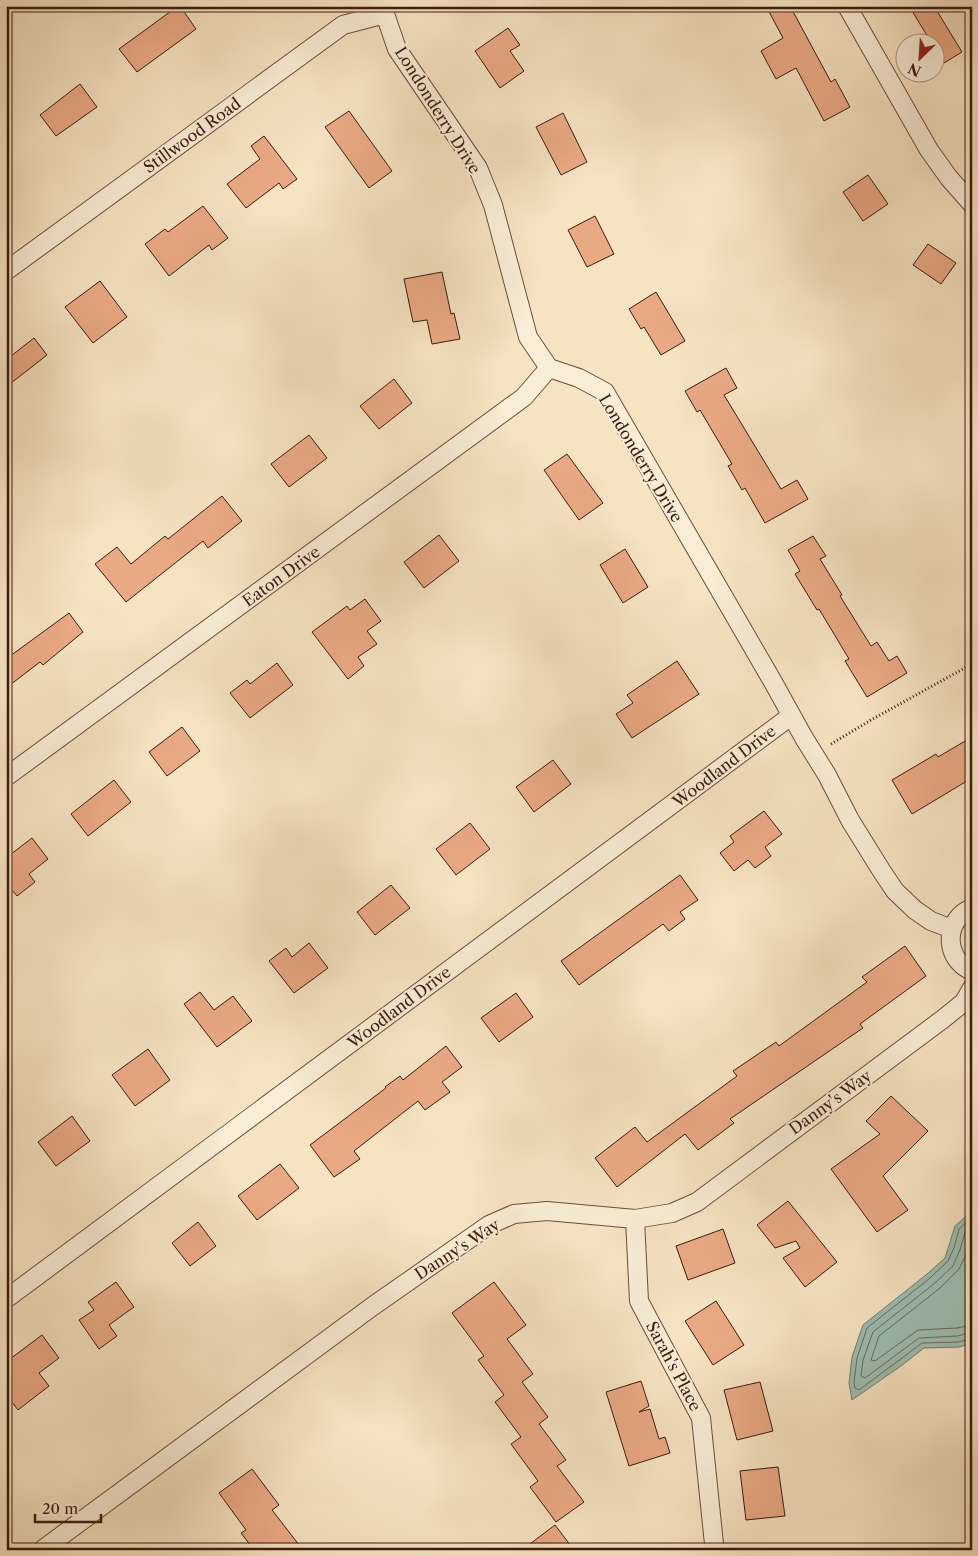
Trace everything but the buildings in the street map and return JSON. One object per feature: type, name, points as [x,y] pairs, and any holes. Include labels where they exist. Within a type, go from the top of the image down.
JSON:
[{"type":"street","points":[[847,6],[929,150],[949,178],[972,204]]},
{"type":"street","name":"Stillwood Road","points":[[6,270],[343,25],[385,10]]},
{"type":"street","name":"Londonderry Drive","points":[[385,10],[398,49],[478,168],[493,205],[528,337],[549,368],[578,378],[605,392],[791,716]]},
{"type":"street","name":"Eaton Drive","points":[[6,777],[524,397],[549,368]]},
{"type":"street","points":[[791,716],[827,775],[850,820],[895,891],[915,910],[931,921],[952,929]]},
{"type":"street","name":"Woodland Drive","points":[[6,1299],[791,716]]},
{"type":"street","points":[[972,908],[959,916],[952,929],[950,940],[952,951],[958,962],[972,971]]},
{"type":"street","name":"Danny's Way","points":[[42,1550],[364,1312],[489,1225],[514,1214],[547,1211],[635,1219],[672,1213],[697,1202],[943,1019],[964,1002],[972,988]]},
{"type":"street","name":"Sarah's Place","points":[[635,1219],[639,1300],[701,1418],[714,1544]]},
{"type":"path","points":[[814,755],[871,720],[972,664]]},
{"type":"water","points":[[972,1211],[972,1343],[960,1347],[924,1348],[852,1400],[849,1383],[852,1357],[863,1325],[945,1258],[955,1226]]}]
